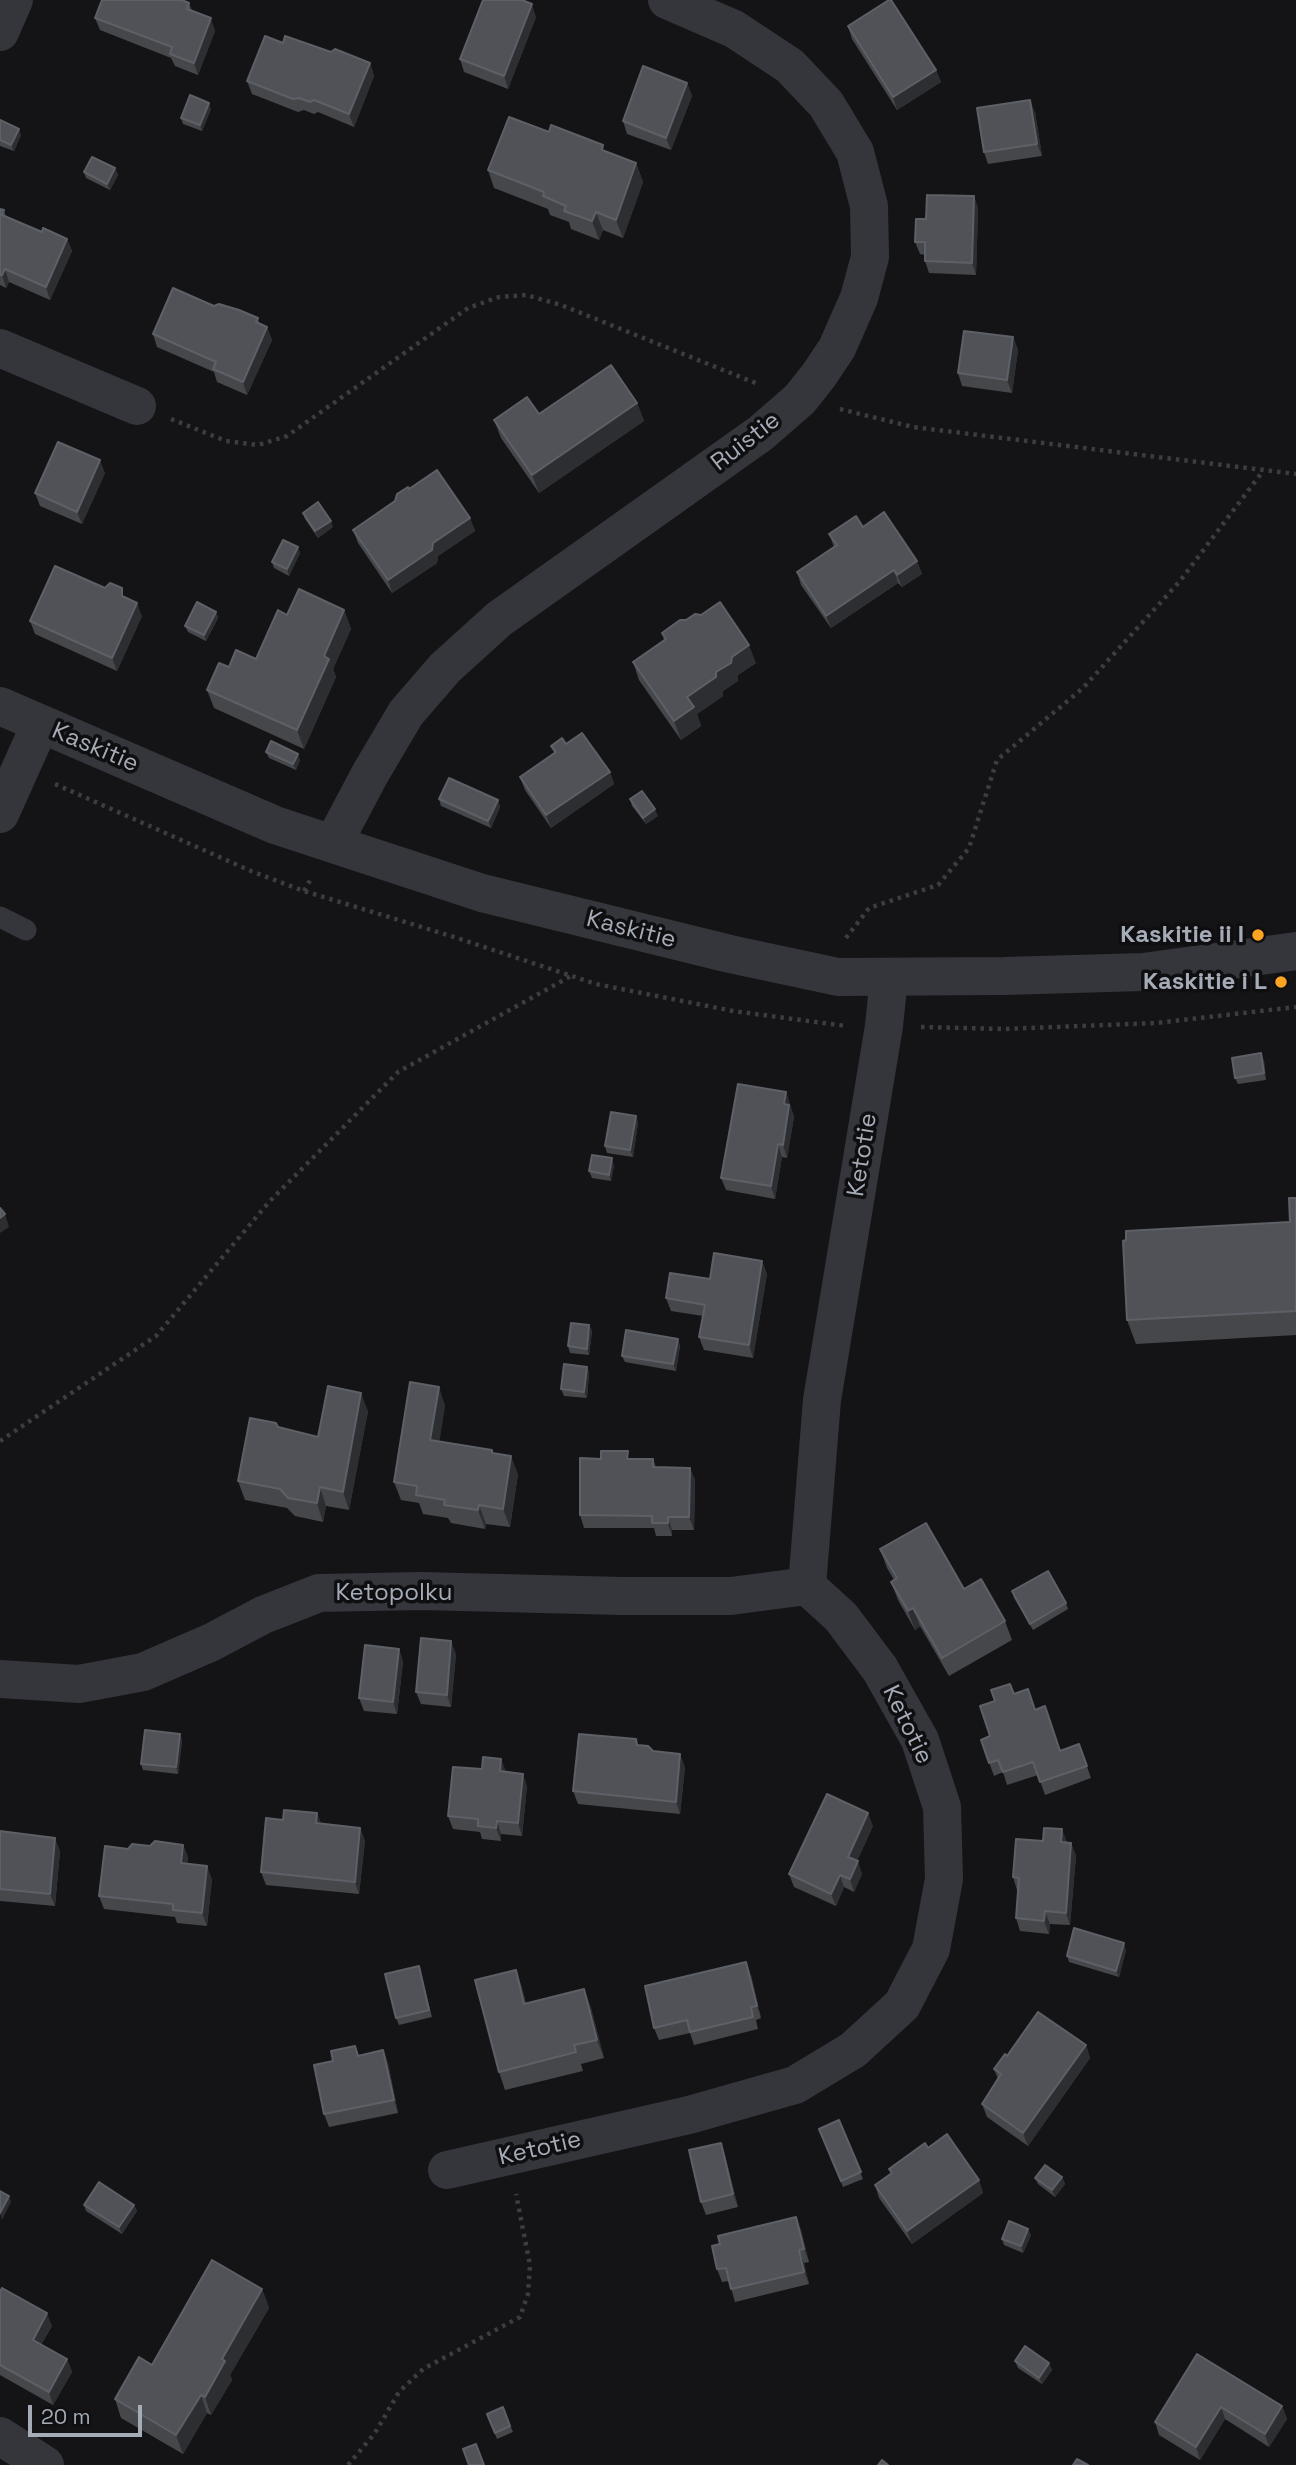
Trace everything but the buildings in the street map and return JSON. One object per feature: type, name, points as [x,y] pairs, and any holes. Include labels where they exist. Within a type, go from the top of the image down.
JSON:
[{"type":"street","points":[[0,32],[14,0]]},
{"type":"street","name":"Ruistie","points":[[334,842],[406,713],[445,668],[499,619],[761,433],[800,399],[837,348],[859,298],[870,257],[869,206],[855,152],[826,104],[790,66],[734,29],[667,0]]},
{"type":"street","points":[[0,348],[137,406]]},
{"type":"street","name":"Kaskitie","points":[[0,706],[275,825],[334,842],[482,893],[730,954],[838,977],[1143,972],[1296,951]]},
{"type":"street","points":[[0,814],[40,725]]},
{"type":"street","name":"Ketotie","points":[[447,2170],[689,2115],[795,2085],[853,2050],[902,2006],[931,1949],[944,1879],[942,1807],[920,1740],[880,1669],[841,1616],[807,1586],[822,1400],[884,1026],[889,977]]},
{"type":"street","name":"Ketopolku","points":[[0,1678],[79,1684],[143,1672],[212,1642],[263,1615],[318,1593],[421,1591],[731,1596],[807,1586]]},
{"type":"street","points":[[0,2436],[45,2465]]},
{"type":"lane","points":[[0,917],[26,930]]},
{"type":"path","points":[[137,406],[226,441],[258,445],[287,436],[468,308],[499,297],[526,295],[561,305],[800,399],[912,427],[1296,474]]},
{"type":"path","points":[[814,971],[849,935],[869,908],[938,885],[969,848],[998,760],[1083,688],[1180,581],[1263,470]]},
{"type":"path","points":[[0,1441],[156,1336],[269,1202],[398,1072],[571,976]]},
{"type":"path","points":[[348,2465],[375,2434],[399,2392],[423,2369],[520,2317],[528,2294],[530,2265],[508,2156]]},
{"type":"place","name":"Kaskitie ii I","points":[[1258,935]]},
{"type":"place","name":"Kaskitie i L","points":[[1281,982]]}]
